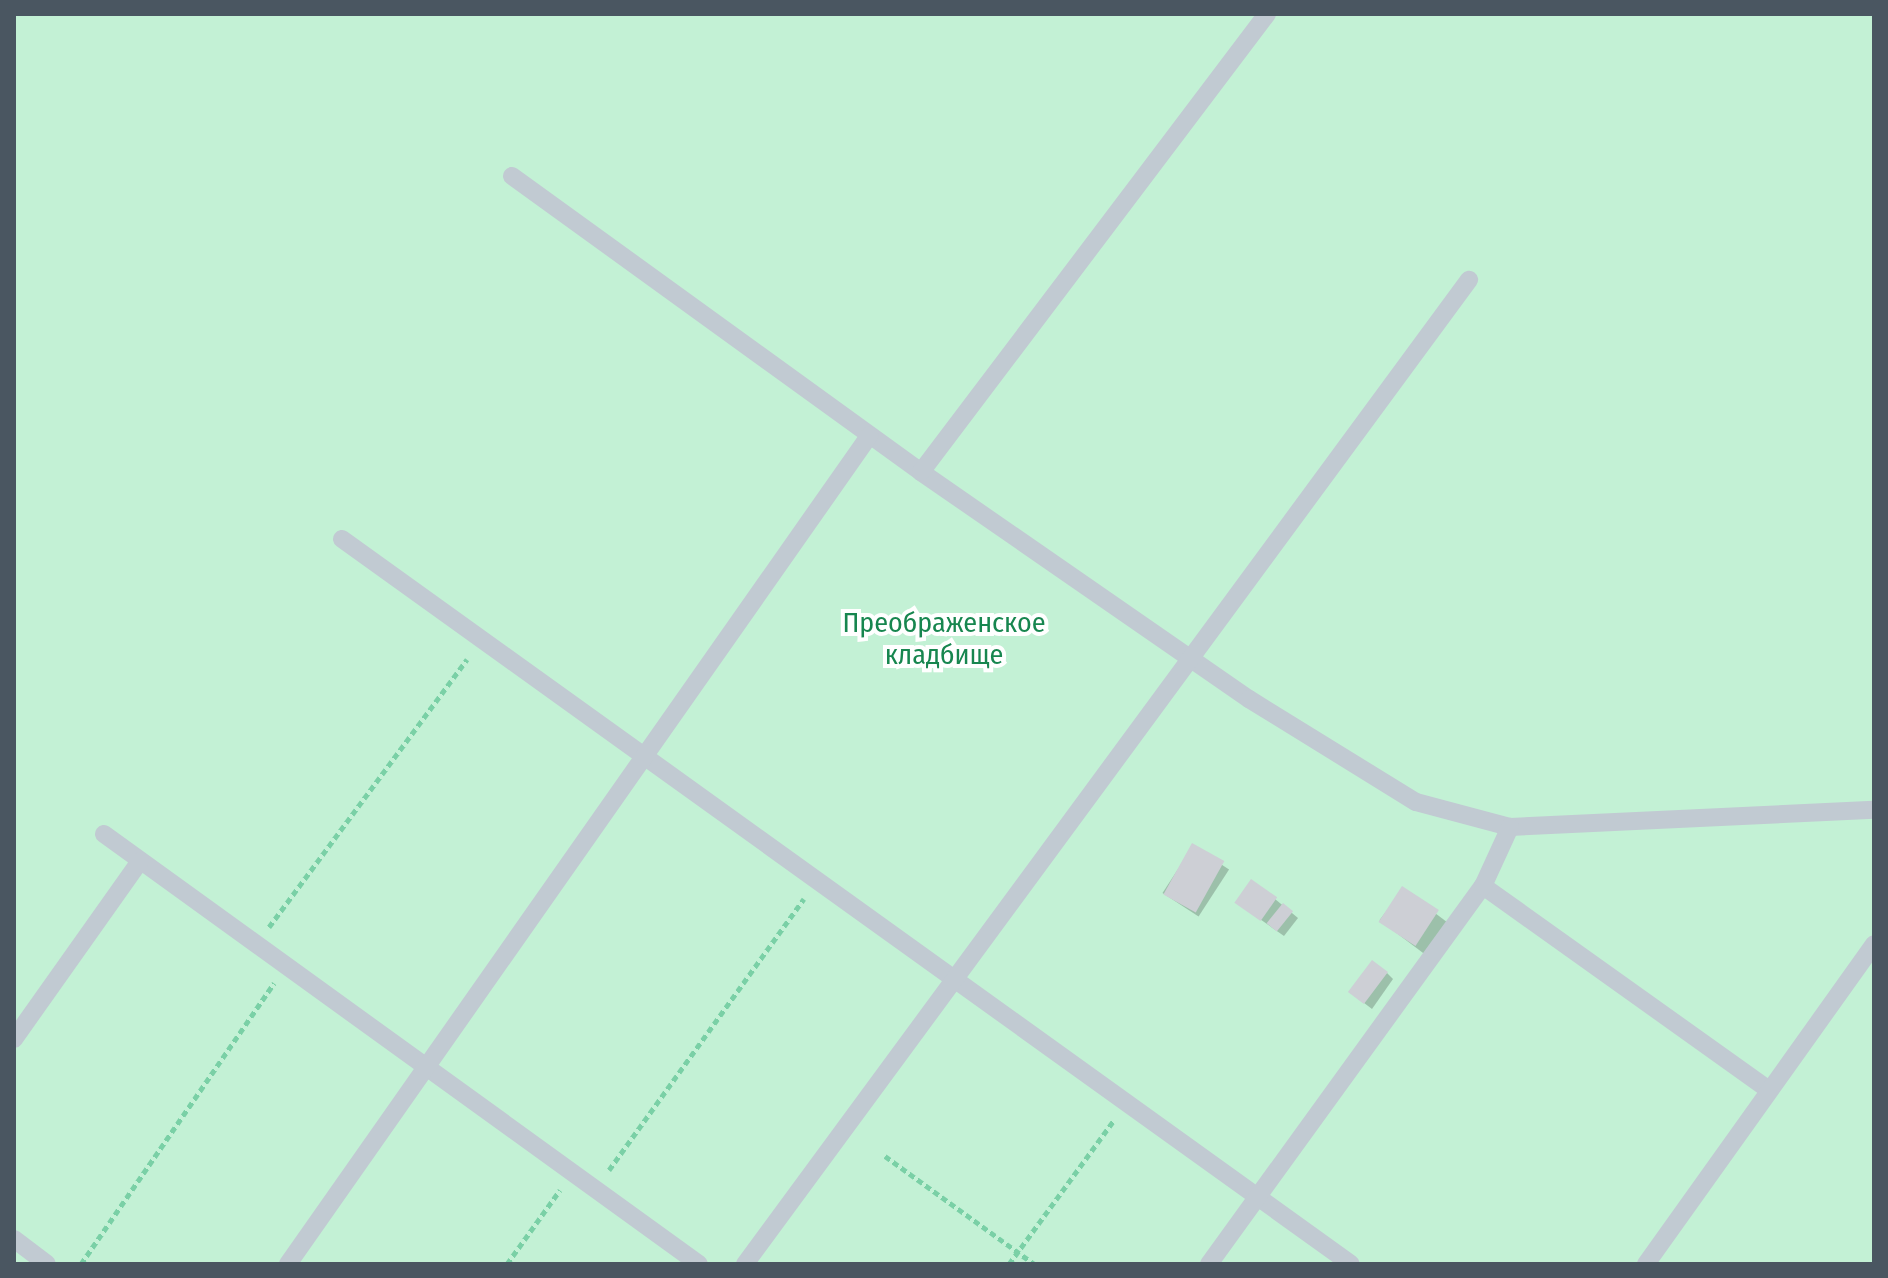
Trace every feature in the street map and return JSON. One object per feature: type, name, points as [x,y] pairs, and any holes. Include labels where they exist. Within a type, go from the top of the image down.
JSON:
[{"type":"lane","points":[[921,472],[1267,14]]},
{"type":"lane","points":[[512,176],[869,436],[1191,657],[1416,802],[1510,827],[1874,810]]},
{"type":"lane","points":[[745,1264],[1469,280]]},
{"type":"lane","points":[[288,1264],[429,1069],[869,436]]},
{"type":"lane","points":[[342,539],[952,981],[1351,1264]]},
{"type":"lane","points":[[1209,1264],[1483,886],[1510,827]]},
{"type":"lane","points":[[104,834],[699,1264]]},
{"type":"lane","points":[[14,1039],[140,861]]},
{"type":"lane","points":[[1483,886],[1769,1090]]},
{"type":"lane","points":[[1646,1264],[1874,944]]},
{"type":"lane","points":[[14,1239],[47,1264]]},
{"type":"path","points":[[256,944],[481,640]]},
{"type":"path","points":[[595,1189],[816,882]]},
{"type":"path","points":[[81,1264],[286,966]]},
{"type":"path","points":[[1009,1264],[1127,1104]]},
{"type":"path","points":[[885,1156],[1034,1264]]},
{"type":"path","points":[[507,1264],[573,1173]]},
{"type":"green space","name":"Преображенское кладбище","points":[[14,14],[1874,14],[1874,1264],[14,1264]]},
{"type":"building","points":[[1192,843],[1224,861],[1196,913],[1163,895]]},
{"type":"building","points":[[1251,879],[1277,897],[1261,921],[1234,903]]},
{"type":"building","points":[[1402,886],[1439,910],[1415,946],[1379,922]]},
{"type":"building","points":[[1283,903],[1293,911],[1277,931],[1267,923]]},
{"type":"building","points":[[1372,960],[1388,972],[1364,1004],[1348,992]]}]
